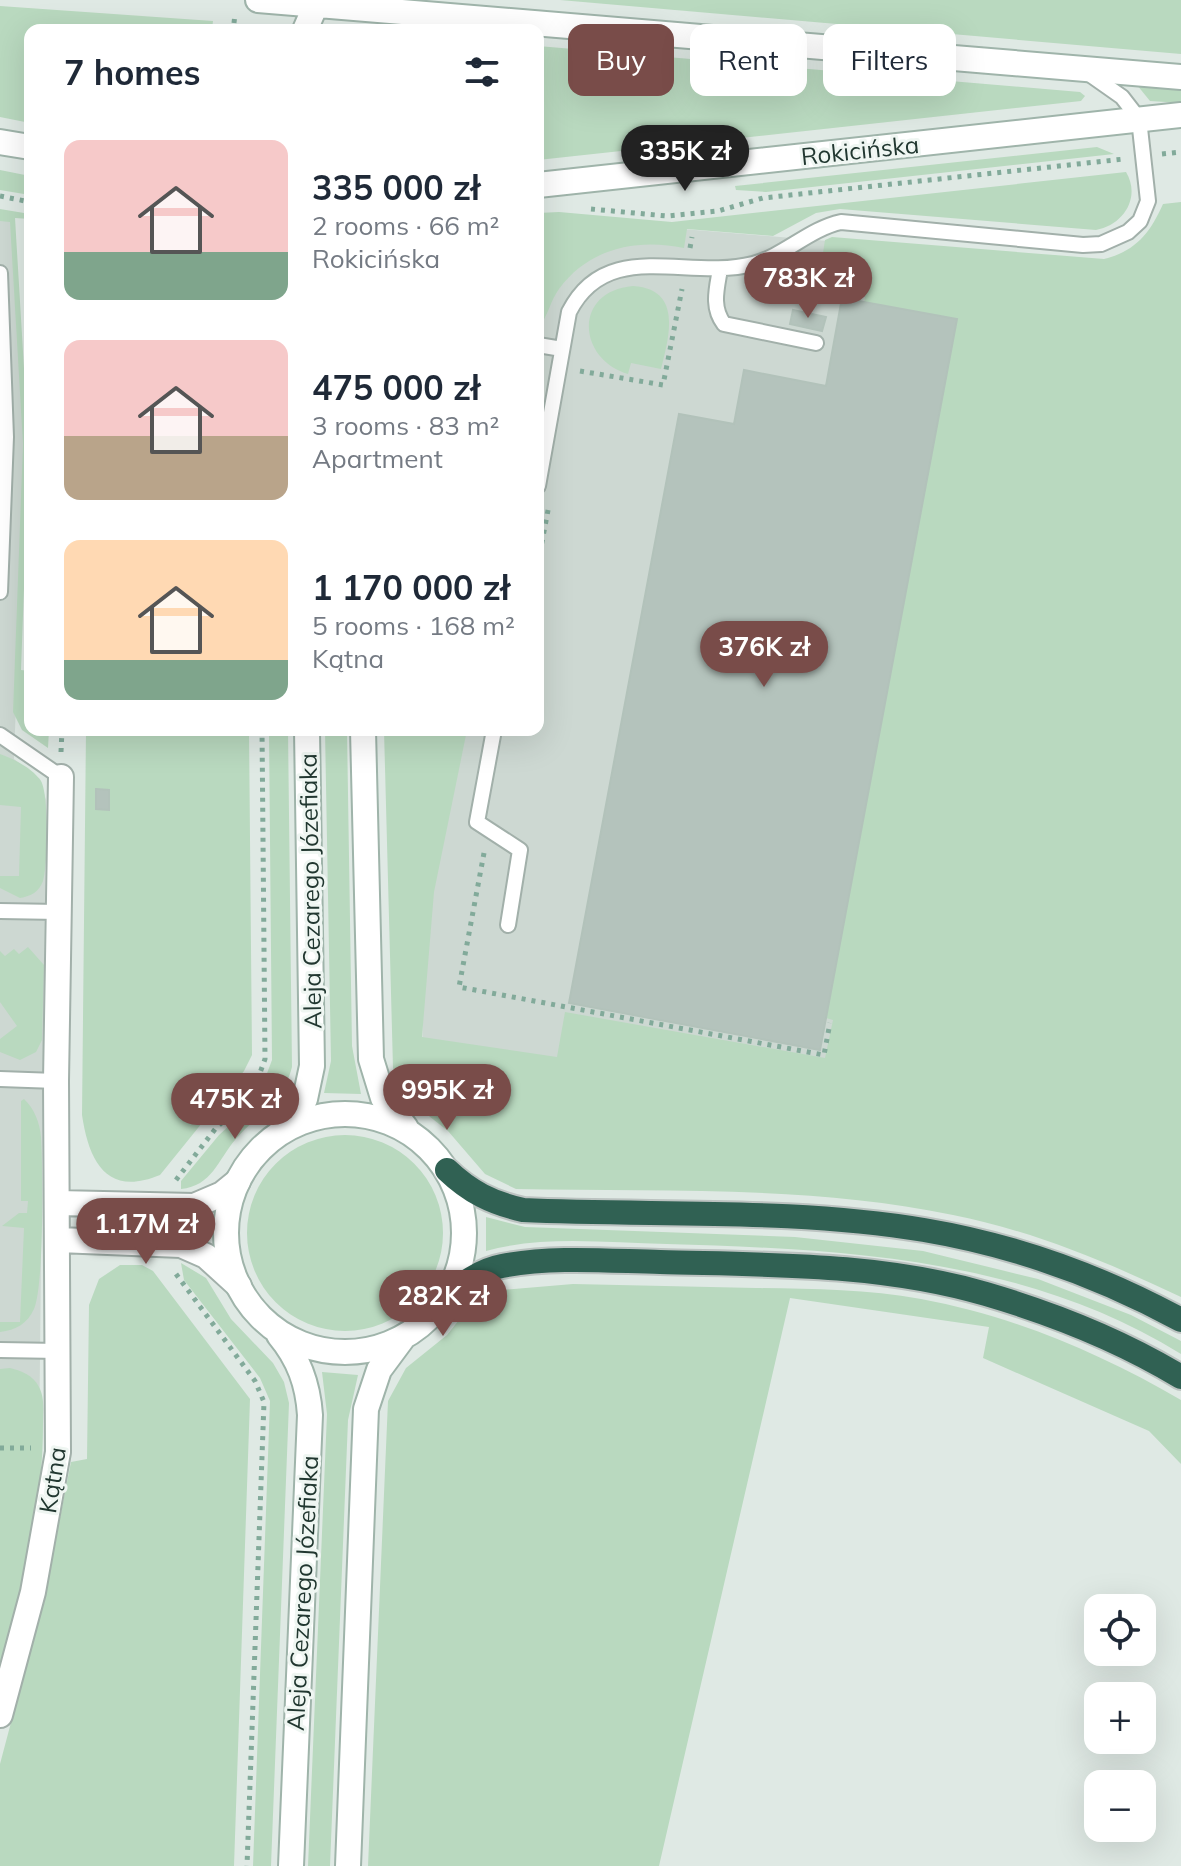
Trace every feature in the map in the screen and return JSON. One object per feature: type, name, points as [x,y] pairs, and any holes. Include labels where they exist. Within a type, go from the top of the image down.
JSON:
[{"type":"highway","points":[[447,1170],[480,1196],[496,1204],[523,1210],[804,1218],[923,1230],[1056,1265],[1126,1293],[1181,1320]]},
{"type":"highway","points":[[445,1299],[479,1274],[519,1264],[583,1261],[783,1265],[859,1271],[984,1293],[1086,1328],[1141,1353],[1181,1377]]},
{"type":"main road","points":[[258,0],[317,2],[1181,77]]},
{"type":"main road","points":[[308,24],[317,2]]},
{"type":"main road","name":"Rokicińska","points":[[544,184],[1181,115]]},
{"type":"main road","points":[[0,142],[24,146]]},
{"type":"main road","name":"Aleja Cezarego Józefiaka","points":[[274,1137],[290,1123],[305,1099],[312,1066],[307,736]]},
{"type":"main road","points":[[59,1240],[181,1245],[206,1256],[239,1286],[261,1318],[275,1330],[305,1347],[340,1353],[378,1348],[404,1337],[431,1317],[445,1299],[462,1259],[464,1218],[447,1170],[410,1132],[383,1098],[371,1059],[363,736]]},
{"type":"main road","name":"Kątna","points":[[0,1715],[33,1592],[58,1452],[56,1081],[61,777]]},
{"type":"main road","points":[[239,1286],[226,1244],[228,1212],[238,1181],[256,1153],[274,1137],[316,1117],[333,1114],[377,1118],[410,1132]]},
{"type":"main road","points":[[58,1203],[194,1206],[222,1194],[238,1181]]},
{"type":"main road","name":"Aleja Cezarego Józefiaka","points":[[275,1330],[300,1367],[307,1388],[310,1415],[291,1866]]},
{"type":"main road","points":[[348,1866],[366,1409],[379,1370],[404,1337]]},
{"type":"lane","points":[[544,452],[569,312],[588,283],[599,276],[630,267],[720,269],[756,263],[814,232],[841,222],[1101,244],[1128,232],[1147,208],[1139,119],[1122,97],[1082,68]]},
{"type":"lane","points":[[720,269],[715,303],[724,324],[816,343]]},
{"type":"lane","points":[[0,273],[6,437],[0,592]]},
{"type":"lane","points":[[544,346],[562,349]]},
{"type":"lane","points":[[0,735],[61,777]]},
{"type":"lane","points":[[493,736],[477,822],[520,850],[508,925]]},
{"type":"lane","points":[[0,911],[59,912]]},
{"type":"lane","points":[[0,1079],[56,1081]]},
{"type":"lane","points":[[0,1350],[59,1351]]},
{"type":"path","points":[[576,208],[667,216],[705,213],[763,198],[1181,152]]},
{"type":"path","points":[[0,196],[24,201]]},
{"type":"path","points":[[578,383],[581,369],[663,385],[692,237]]},
{"type":"path","points":[[544,530],[549,503]]},
{"type":"path","points":[[175,1193],[178,1176],[216,1128],[252,1095],[265,1059],[262,736]]},
{"type":"path","points":[[488,829],[459,987],[824,1055],[830,1023]]},
{"type":"path","points":[[176,1274],[255,1381],[264,1402],[247,1866]]},
{"type":"shaded area","points":[[0,215],[12,217],[24,433],[14,759],[40,779],[46,800],[39,1448],[0,1448]]},
{"type":"shaded area","points":[[544,217],[996,255],[830,1150],[422,1073],[426,736],[544,736]]},
{"type":"green space","points":[[560,0],[1181,0],[1181,54],[956,34],[956,24],[836,24]]},
{"type":"green space","points":[[0,6],[213,21],[213,24],[24,24],[24,122],[0,117]]},
{"type":"green space","points":[[544,47],[568,49],[568,96],[674,96],[674,58],[690,59],[690,96],[807,96],[807,69],[823,70],[823,96],[956,96],[956,81],[1080,92],[1085,96],[1081,101],[544,159]]},
{"type":"green space","points":[[1137,85],[1181,89],[1181,103],[1150,101]]},
{"type":"green space","points":[[1097,147],[1114,154],[766,192],[736,190],[735,186]]},
{"type":"green space","points":[[0,170],[24,175],[24,194],[0,190]]},
{"type":"green space","points":[[1126,172],[1132,191],[1122,216],[1096,230],[840,209],[816,213],[773,236],[687,229],[684,248],[649,244],[615,249],[599,255],[571,275],[559,289],[544,319],[544,213],[672,222]]},
{"type":"green space","points":[[1181,202],[1181,1297],[1041,1239],[983,1222],[899,1205],[790,1194],[516,1189],[485,1174],[448,1131],[411,1102],[393,1068],[384,736],[466,736],[434,892],[422,1037],[557,1057],[565,1012],[825,1058],[833,1020],[826,1018],[864,303],[870,268],[830,261],[823,253],[825,240],[832,237],[1104,259],[1125,251],[1141,239],[1163,204]]},
{"type":"green space","points":[[0,209],[24,213],[24,219],[15,218],[24,368],[21,670],[24,670],[24,731],[13,712],[23,444],[10,222],[0,221]]},
{"type":"green space","points":[[633,286],[649,289],[660,296],[666,305],[669,329],[661,369],[631,363],[628,374],[611,366],[599,355],[591,341],[589,326],[592,312],[600,300],[613,291]]},
{"type":"green space","points":[[31,736],[49,736],[48,748]]},
{"type":"green space","points":[[86,736],[249,736],[252,1055],[244,1071],[160,1175],[126,1182],[104,1171],[90,1147],[82,1115]]},
{"type":"green space","points":[[269,736],[288,736],[292,1067],[276,1099],[235,1140],[213,1171],[200,1183],[181,1189],[181,1181],[219,1135],[257,1100],[272,1060]]},
{"type":"green space","points":[[325,736],[347,736],[352,1046],[361,1094],[324,1093],[331,1061]]},
{"type":"green space","points":[[0,754],[22,764],[37,776],[44,789],[45,873],[34,893],[20,898],[0,888],[0,876],[19,876],[21,807],[0,805]]},
{"type":"green space","points":[[28,947],[44,965],[42,1040],[36,1052],[20,1060],[0,1052],[0,1039],[17,1026],[0,1002],[0,951],[5,956],[14,949],[19,954]]},
{"type":"green space","points":[[24,1099],[36,1116],[41,1137],[40,1277],[34,1309],[28,1319],[11,1330],[0,1332],[0,1322],[20,1322],[24,1228],[2,1226],[19,1213],[27,1213],[28,1201],[21,1201],[21,1101]]},
{"type":"green space","points":[[345,1135],[382,1143],[414,1164],[435,1196],[443,1233],[435,1270],[414,1302],[382,1323],[345,1331],[308,1323],[276,1302],[255,1270],[247,1233],[255,1196],[276,1164],[308,1143]]},
{"type":"green space","points":[[486,1217],[525,1227],[795,1237],[923,1251],[1038,1279],[1131,1315],[1181,1341],[1181,1354],[1122,1322],[1060,1297],[997,1278],[932,1265],[867,1256],[734,1246],[553,1241],[486,1251]]},
{"type":"green space","points":[[181,1263],[206,1278],[231,1319],[273,1363],[284,1382],[289,1403],[271,1866],[253,1866],[270,1401],[260,1378],[184,1280]]},
{"type":"green space","points":[[120,1265],[142,1265],[153,1271],[250,1399],[234,1866],[0,1866],[0,1764],[44,1598],[71,1462],[87,1459],[89,1305],[99,1279]]},
{"type":"green space","points":[[573,1284],[859,1291],[921,1299],[989,1315],[1087,1352],[1181,1400],[1181,1464],[1149,1431],[983,1358],[989,1327],[790,1298],[659,1866],[368,1866],[388,1401],[406,1368],[447,1335],[470,1306],[489,1291]]},
{"type":"green space","points":[[10,1368],[30,1377],[41,1391],[42,1457],[30,1553],[0,1679],[0,1369]]},
{"type":"green space","points":[[322,1372],[358,1375],[348,1420],[330,1866],[308,1866],[327,1414]]},
{"type":"building","points":[[842,298],[957,319],[820,1050],[569,1003],[679,414],[734,424],[744,370],[826,386]]},
{"type":"building","points":[[793,310],[826,317],[822,331],[790,324]]},
{"type":"building","points":[[96,789],[109,790],[109,810],[96,809]]}]
